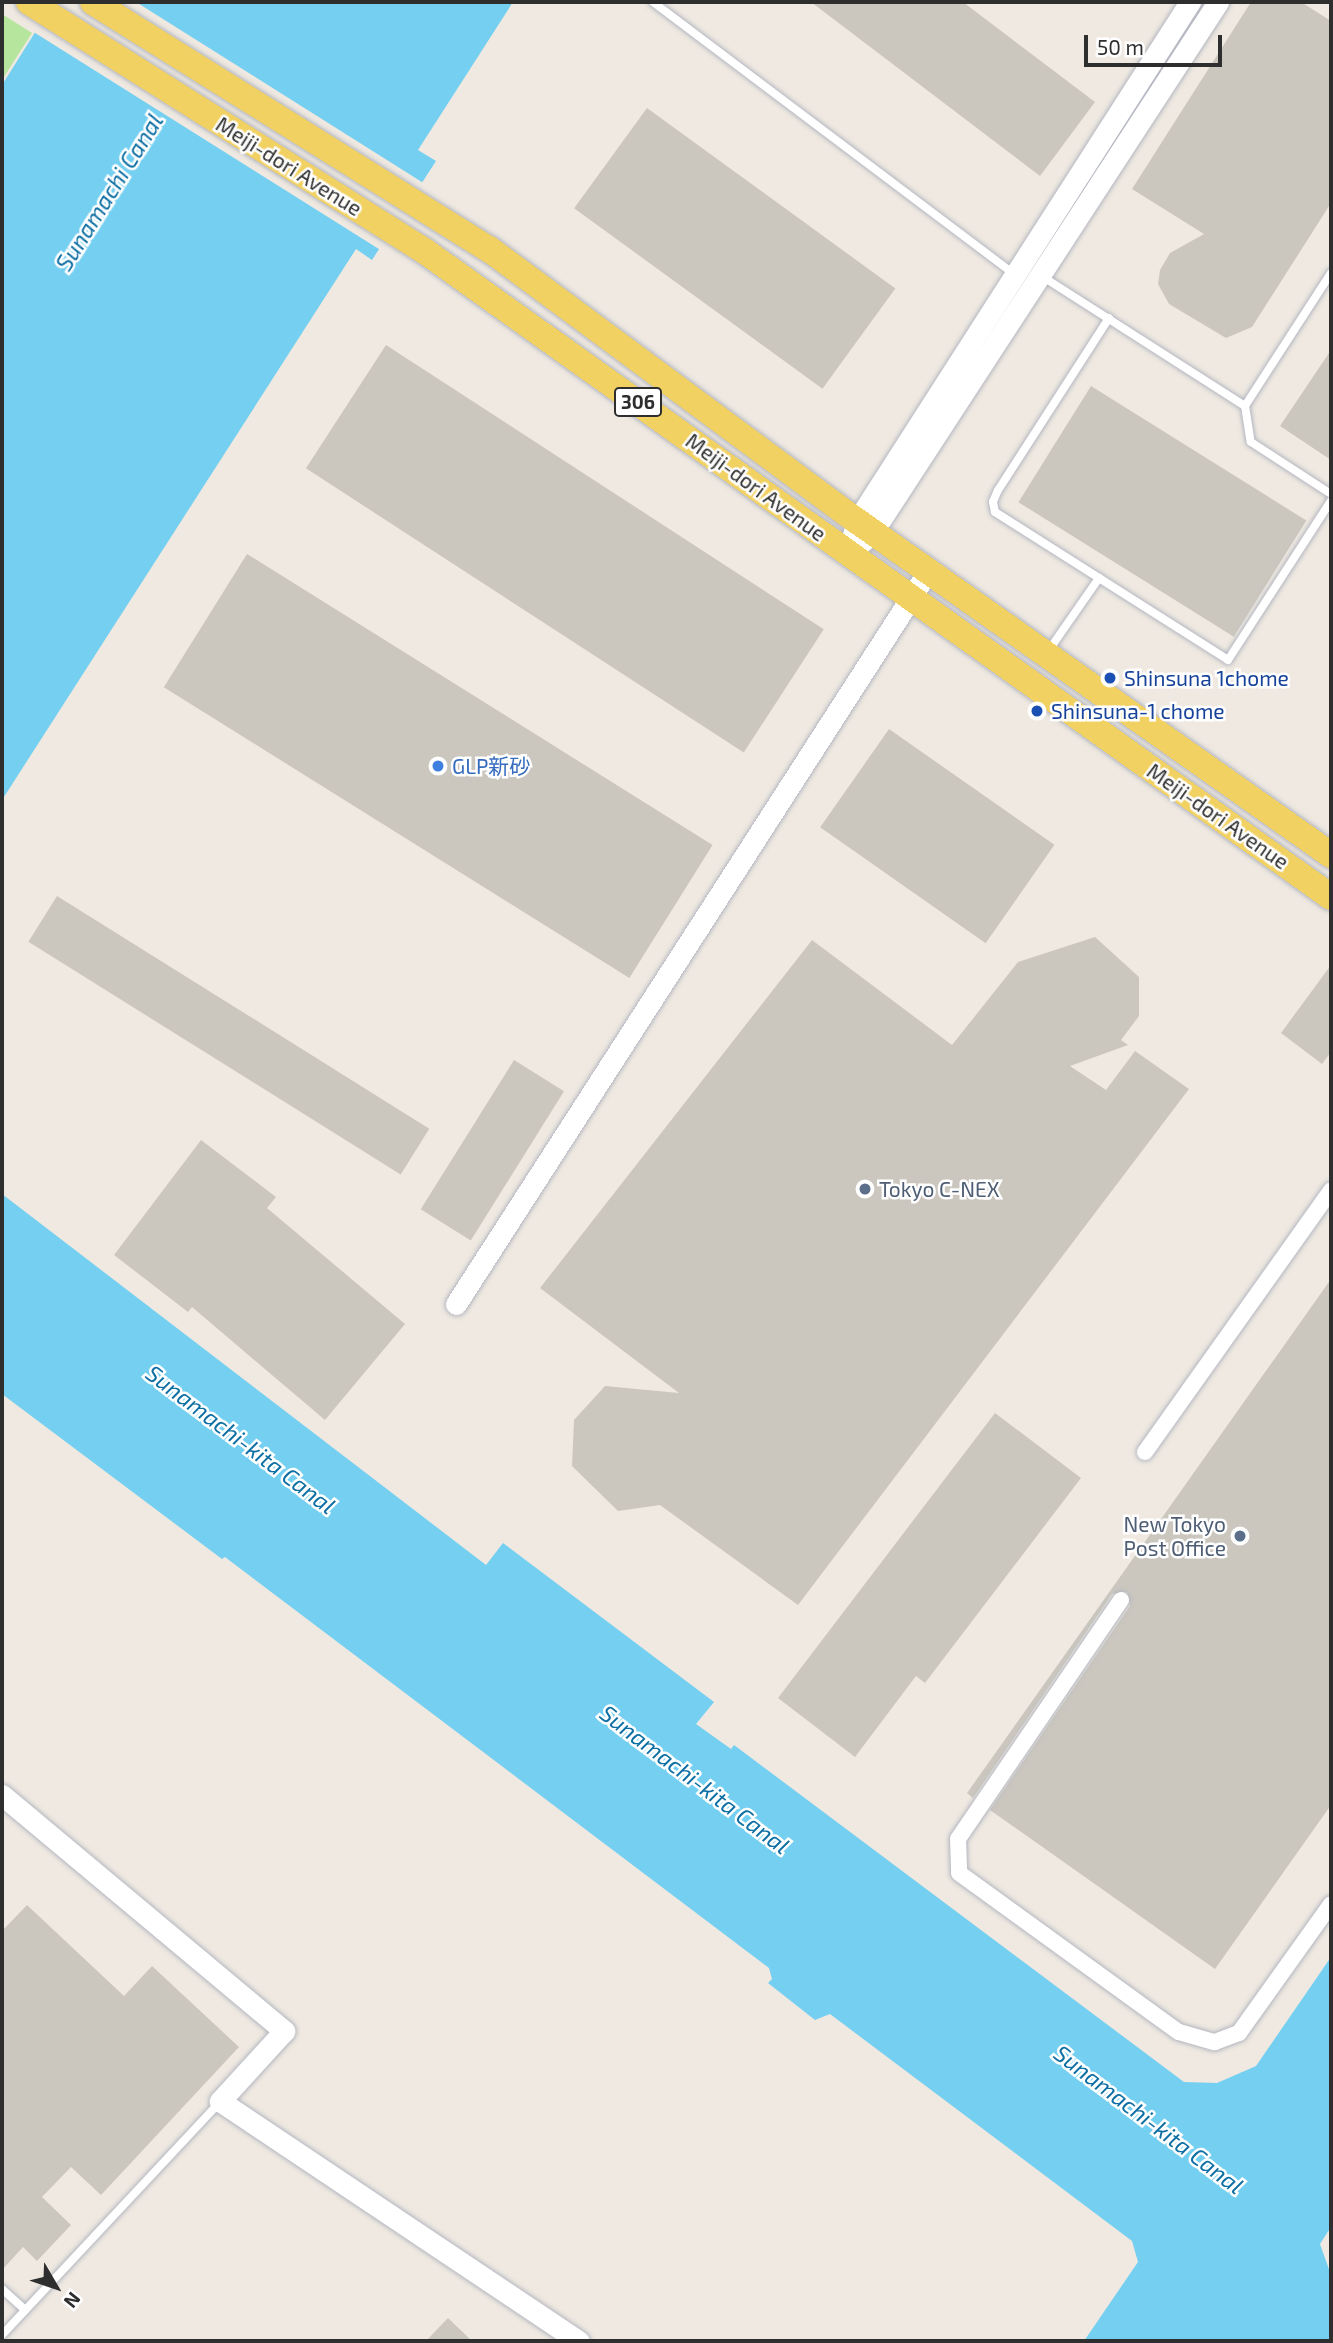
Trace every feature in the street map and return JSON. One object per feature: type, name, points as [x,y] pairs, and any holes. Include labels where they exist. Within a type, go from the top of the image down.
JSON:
[{"type":"main road","name":"Meiji-dori Avenue","points":[[29,2],[426,252],[1331,897]]},
{"type":"main road","name":"Meiji-dori Avenue","points":[[93,2],[489,249],[865,527],[1331,855]]},
{"type":"street","points":[[848,554],[1015,275],[1191,2]]},
{"type":"street","points":[[865,527],[1043,275],[1218,2]]},
{"type":"street","points":[[456,1304],[928,570]]},
{"type":"street","points":[[1145,1452],[1331,1190]]},
{"type":"street","points":[[1121,1600],[958,1839],[959,1872],[1179,2032],[1215,2042],[1239,2033],[1331,1904]]},
{"type":"street","points":[[2,1795],[284,2031],[220,2101],[579,2341]]},
{"type":"lane","points":[[653,2],[1015,275],[1043,275],[1245,406]]},
{"type":"lane","points":[[1331,272],[1245,406],[1251,442],[1331,494]]},
{"type":"lane","points":[[1109,318],[993,502],[995,512],[1228,660],[1331,501]]},
{"type":"lane","points":[[1047,653],[1099,578]]},
{"type":"lane","points":[[2,2335],[220,2101]]},
{"type":"lane","points":[[2,2289],[24,2310]]},
{"type":"green space","points":[[2,14],[32,33],[2,80]]},
{"type":"water","name":"Sunamachi Canal","points":[[54,2],[513,2],[418,150],[436,161],[372,260],[356,249],[2,800],[2,85]]},
{"type":"water","name":"Sunamachi-kita Canal","points":[[2,1194],[486,1565],[503,1543],[714,1702],[696,1724],[731,1749],[734,1745],[1184,2082],[1217,2083],[1256,2066],[1331,1957],[1331,2227],[1320,2244],[1331,2275],[1331,2341],[1084,2341],[1138,2262],[1132,2241],[830,2014],[815,2020],[768,1983],[772,1979],[769,1968],[225,1557],[222,1559],[2,1394]]},
{"type":"pier","points":[[50,2],[136,2],[425,184],[382,251],[32,31]]},
{"type":"building","points":[[811,2],[963,2],[1095,102],[1040,176]]},
{"type":"building","points":[[1251,2],[1301,2],[1331,21],[1331,203],[1252,327],[1226,338],[1169,304],[1158,284],[1160,270],[1170,253],[1204,234],[1132,189]]},
{"type":"building","points":[[647,108],[895,288],[822,389],[574,208]]},
{"type":"building","points":[[386,345],[824,629],[744,753],[306,468]]},
{"type":"building","points":[[1331,350],[1331,460],[1280,426]]},
{"type":"building","points":[[1091,386],[1306,521],[1234,637],[1018,502]]},
{"type":"building","name":"GLP新砂","points":[[247,554],[713,845],[629,978],[164,687]]},
{"type":"building","points":[[889,729],[1054,845],[986,943],[820,827]]},
{"type":"building","points":[[57,896],[429,1129],[401,1174],[28,942]]},
{"type":"building","name":"Tokyo C-NEX","points":[[1095,937],[1139,977],[1139,1016],[1121,1040],[1128,1045],[1070,1066],[1106,1090],[1135,1051],[1189,1089],[798,1605],[660,1505],[618,1511],[572,1466],[574,1420],[605,1386],[679,1393],[540,1288],[812,940],[952,1045],[1018,962]]},
{"type":"building","points":[[1331,965],[1331,1052],[1322,1064],[1281,1033]]},
{"type":"building","points":[[514,1060],[564,1091],[471,1241],[421,1209]]},
{"type":"building","points":[[201,1140],[276,1197],[267,1208],[405,1324],[325,1420],[192,1307],[188,1312],[114,1255]]},
{"type":"building","name":"New Tokyo Post Office","points":[[1331,1279],[1331,1805],[1215,1969],[990,1810],[1130,1606],[1127,1592],[1112,1594],[973,1798],[967,1793]]},
{"type":"building","points":[[995,1413],[1081,1478],[925,1683],[916,1676],[855,1757],[778,1698]]},
{"type":"building","points":[[27,1905],[124,1996],[152,1966],[239,2047],[101,2195],[71,2167],[42,2197],[71,2225],[37,2261],[23,2247],[2,2270],[2,1931]]},
{"type":"building","points":[[448,2318],[472,2341],[426,2341]]},
{"type":"place","name":"Shinsuna 1chome","points":[[1110,678]]},
{"type":"place","name":"Shinsuna-1 chome","points":[[1037,711]]},
{"type":"place","name":"GLP新砂","points":[[438,766]]},
{"type":"place","name":"Tokyo C-NEX","points":[[865,1189]]},
{"type":"place","name":"New Tokyo Post Office","points":[[1240,1536]]}]
